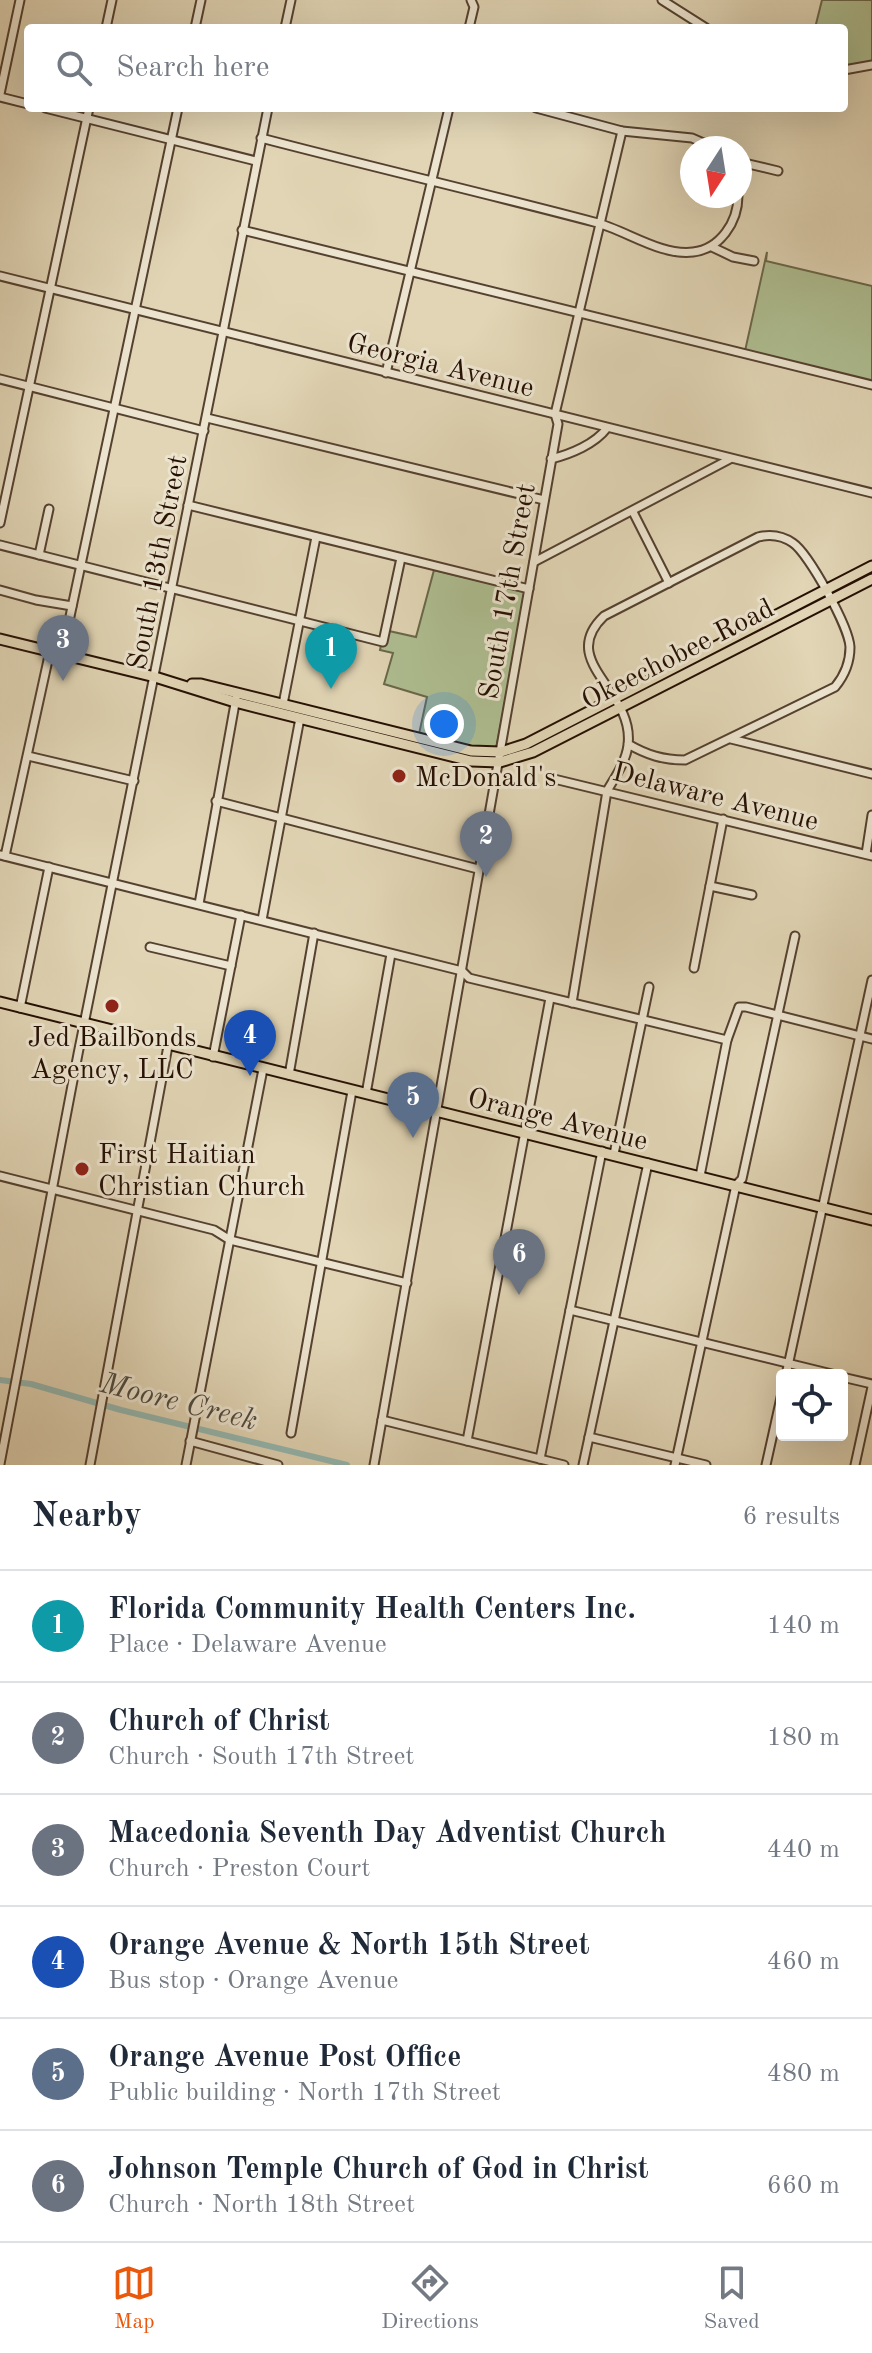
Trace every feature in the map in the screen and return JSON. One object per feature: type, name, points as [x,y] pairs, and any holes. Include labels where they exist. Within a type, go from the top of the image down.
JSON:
[{"type":"main road","name":"Okeechobee Road","points":[[500,757],[533,752],[618,701],[828,594],[872,566]]},
{"type":"main road","name":"Okeechobee Road","points":[[828,594],[872,579]]},
{"type":"main road","points":[[0,639],[180,684],[201,684],[300,718],[471,761],[500,757]]},
{"type":"main road","points":[[236,697],[283,704],[500,757]]},
{"type":"main road","name":"Orange Avenue","points":[[0,1002],[872,1220]]},
{"type":"street","points":[[20,0],[0,95],[24,103]]},
{"type":"street","points":[[107,24],[112,0]]},
{"type":"street","points":[[196,24],[201,0]]},
{"type":"street","points":[[286,24],[291,0]]},
{"type":"street","points":[[470,24],[474,7],[471,0]]},
{"type":"street","points":[[662,0],[700,24]]},
{"type":"street","points":[[848,69],[872,65]]},
{"type":"street","points":[[62,112],[256,161]]},
{"type":"street","points":[[0,523],[88,112]]},
{"type":"street","points":[[62,654],[177,112]]},
{"type":"street","name":"South 13th Street","points":[[0,1464],[267,112]]},
{"type":"street","points":[[386,373],[448,112]]},
{"type":"street","points":[[551,112],[622,131],[680,137]]},
{"type":"street","name":"South 17th Street","points":[[374,1464],[558,424],[555,414],[622,131]]},
{"type":"street","points":[[261,138],[599,223],[675,253],[712,247],[730,227],[737,208]]},
{"type":"street","points":[[752,165],[778,171]]},
{"type":"street","points":[[242,230],[872,385]]},
{"type":"street","points":[[712,247],[733,257],[754,261]]},
{"type":"street","name":"Georgia Avenue","points":[[0,276],[872,493]]},
{"type":"street","points":[[0,379],[204,431]]},
{"type":"street","points":[[207,418],[544,500]]},
{"type":"street","points":[[551,459],[565,456],[600,437],[607,428]]},
{"type":"street","points":[[534,562],[730,459]]},
{"type":"street","points":[[188,505],[529,589]]},
{"type":"street","points":[[39,555],[49,509]]},
{"type":"street","points":[[633,512],[669,583]]},
{"type":"street","points":[[572,1003],[607,791],[621,766],[628,744],[618,701],[591,662],[588,637],[604,616],[758,537],[769,535],[785,538],[801,550],[828,594],[849,639],[848,664],[835,687],[685,760],[648,755],[628,744]]},
{"type":"street","points":[[283,704],[316,537]]},
{"type":"street","points":[[0,545],[383,642],[401,558]]},
{"type":"street","points":[[0,590],[72,606]]},
{"type":"street","points":[[50,651],[3,855],[462,971],[469,978],[727,1040]]},
{"type":"street","points":[[199,904],[236,697]]},
{"type":"street","points":[[262,920],[300,718]]},
{"type":"street","points":[[731,739],[872,774]]},
{"type":"street","points":[[28,756],[134,781]]},
{"type":"street","name":"Delaware Avenue","points":[[550,778],[869,855]]},
{"type":"street","points":[[216,801],[478,869]]},
{"type":"street","points":[[869,855],[872,815]]},
{"type":"street","points":[[694,968],[723,819]]},
{"type":"street","points":[[20,1008],[49,867]]},
{"type":"street","points":[[710,886],[752,895]]},
{"type":"street","points":[[213,1057],[241,915]]},
{"type":"street","points":[[289,1075],[314,933]]},
{"type":"street","points":[[676,1461],[736,1185],[742,1179],[795,936]]},
{"type":"street","points":[[150,947],[231,966]]},
{"type":"street","points":[[366,1094],[391,954]]},
{"type":"street","points":[[788,1369],[872,980]]},
{"type":"street","points":[[614,1154],[649,987]]},
{"type":"street","points":[[467,1441],[550,998]]},
{"type":"street","points":[[700,1176],[727,1040],[739,1007],[872,1039]]},
{"type":"street","points":[[90,1465],[168,1046]]},
{"type":"street","points":[[186,1465],[263,1069]]},
{"type":"street","points":[[291,1433],[352,1091]]},
{"type":"street","points":[[540,1459],[602,1151]]},
{"type":"street","points":[[583,1465],[648,1163]]},
{"type":"street","points":[[0,1176],[214,1230],[230,1240],[407,1283]]},
{"type":"street","points":[[570,1310],[812,1369]]},
{"type":"street","points":[[848,1379],[872,1386],[855,1465]]},
{"type":"street","points":[[382,1420],[564,1465]]},
{"type":"street","points":[[766,1465],[776,1420]]},
{"type":"street","points":[[589,1437],[676,1461],[706,1465]]},
{"type":"street","points":[[191,1438],[278,1465]]},
{"type":"green space","points":[[822,0],[872,0],[872,61],[848,65],[848,24],[816,24]]},
{"type":"green space","points":[[767,252],[766,261],[872,286],[872,382],[745,351]]},
{"type":"green space","points":[[434,570],[526,592],[496,749],[485,750],[419,734],[427,697],[384,684],[393,653],[380,650],[381,645],[386,645],[389,631],[416,637]]},
{"type":"waterway","name":"Moore Creek","points":[[0,1380],[31,1384],[121,1410],[347,1465]]},
{"type":"place","name":"Macedonia Seventh Day Adventist Church","points":[[63,681]]},
{"type":"place","name":"Florida Community Health Centers Inc.","points":[[331,689]]},
{"type":"place","name":"McDonald's","points":[[399,776]]},
{"type":"place","name":"Church of Christ","points":[[486,877]]},
{"type":"place","name":"Jed Bailbonds Agency, LLC","points":[[112,1006]]},
{"type":"place","name":"Orange Avenue & North 15th Street","points":[[250,1076]]},
{"type":"place","name":"Orange Avenue Post Office","points":[[413,1138]]},
{"type":"place","name":"First Haitian Christian Church","points":[[82,1169]]},
{"type":"place","name":"Johnson Temple Church of God in Christ","points":[[519,1295]]}]
